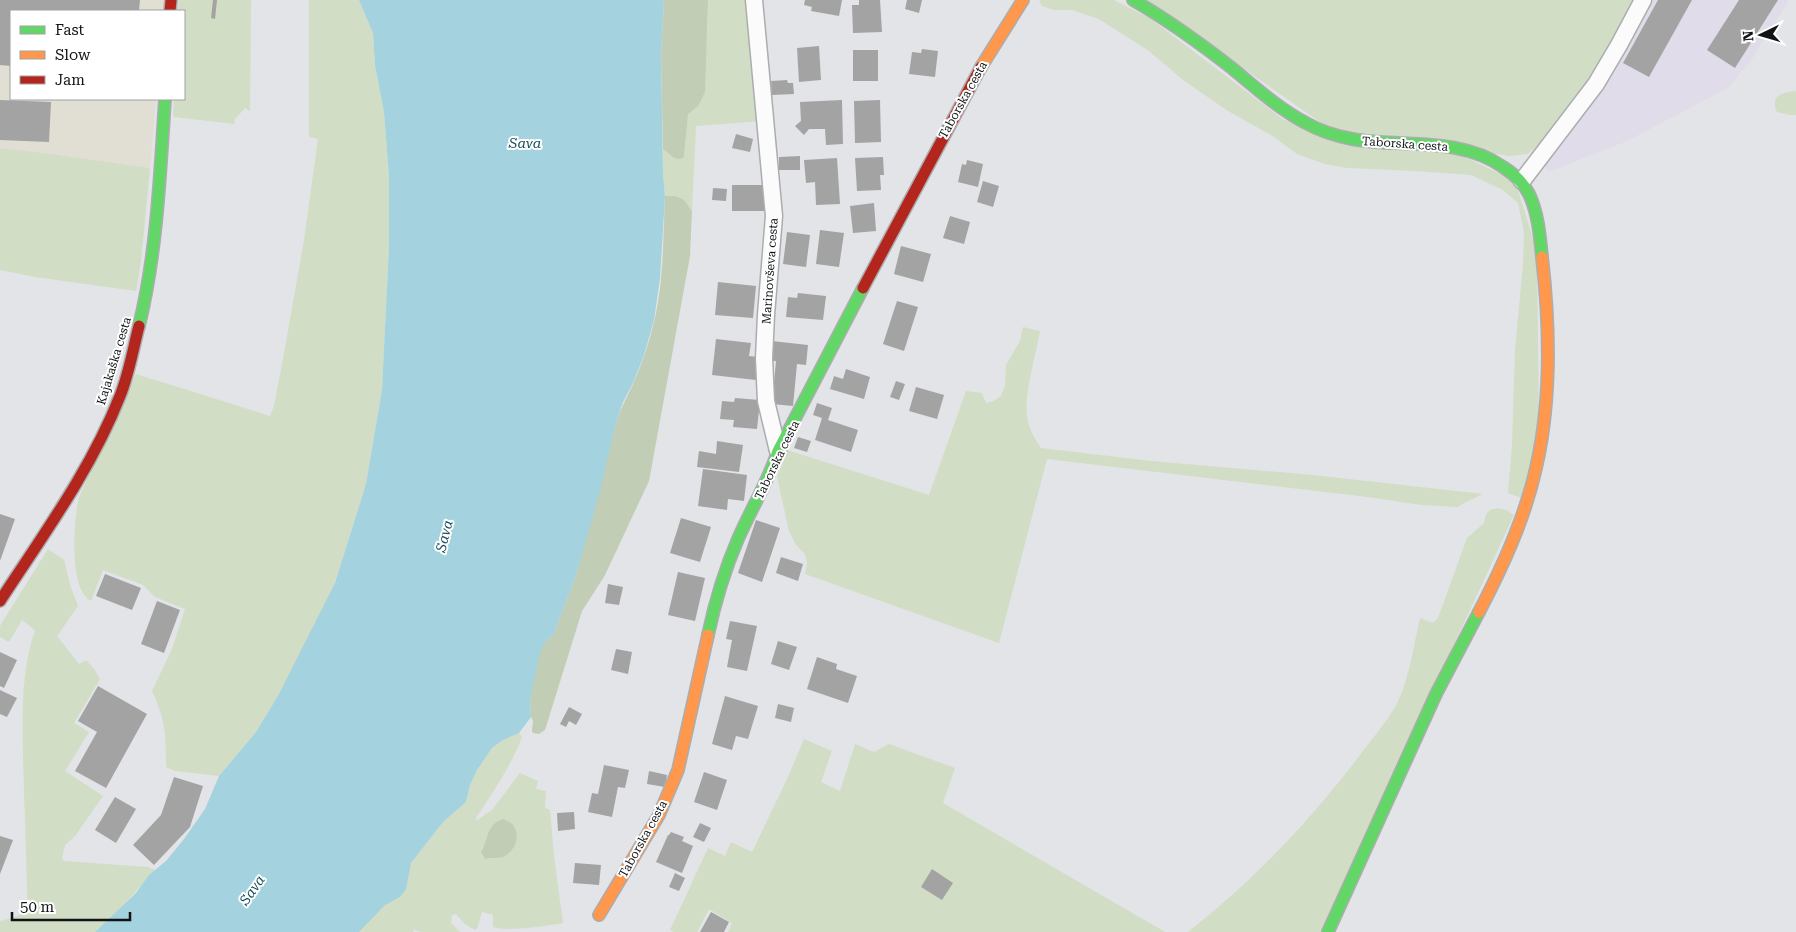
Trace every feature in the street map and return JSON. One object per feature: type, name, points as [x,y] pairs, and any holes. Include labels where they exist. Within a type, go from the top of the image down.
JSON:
[{"type":"street","name":"Marinovševa cesta","points":[[754,0],[774,216],[764,358],[766,401],[778,452]]},
{"type":"street","name":"Taborska cesta","points":[[599,914],[659,815],[678,770],[714,606],[738,539],[771,473],[778,452],[960,104],[999,35],[1023,0]]},
{"type":"street","name":"Taborska cesta","points":[[1133,0],[1158,13],[1188,34],[1282,109],[1308,126],[1333,135],[1359,141],[1443,145],[1468,151],[1499,163],[1522,181]]},
{"type":"street","points":[[1328,932],[1409,757],[1430,706],[1483,604],[1517,528],[1529,494],[1538,459],[1546,407],[1546,294],[1538,224],[1530,196],[1522,181],[1596,84],[1643,0]]},
{"type":"street","name":"Kajakaška cesta","points":[[0,601],[81,474],[100,441],[120,395],[143,316],[160,182],[165,100]]},
{"type":"shaded area","points":[[0,0],[164,0],[163,10],[10,10],[10,100],[156,100],[150,168],[0,148]]},
{"type":"shaded area","points":[[1648,0],[1789,0],[1752,59],[1728,88],[1627,141],[1549,172],[1542,163],[1574,127],[1602,86]]},
{"type":"green space","points":[[179,0],[251,0],[250,111],[245,108],[234,120],[235,124],[173,117],[174,100],[185,100],[185,10],[178,10]]},
{"type":"green space","points":[[309,0],[359,0],[373,33],[375,65],[384,112],[389,176],[389,246],[382,390],[366,484],[335,583],[279,694],[256,732],[219,776],[175,771],[166,767],[164,728],[152,691],[172,649],[185,609],[155,597],[143,585],[103,570],[91,601],[84,594],[76,569],[74,553],[77,507],[79,497],[136,374],[270,416],[274,406],[304,240],[318,139],[309,137]]},
{"type":"green space","points":[[664,0],[708,0],[705,92],[698,106],[688,114],[684,157],[680,159],[674,158],[663,149],[661,54]]},
{"type":"green space","points":[[708,0],[748,0],[761,121],[696,126],[692,211],[681,199],[665,196],[663,149],[674,158],[684,157],[688,113],[698,106],[707,42]]},
{"type":"green space","points":[[1039,0],[1114,0],[1151,19],[1284,120],[1463,156],[1515,181],[1537,251],[1539,427],[1522,498],[1508,493],[1512,445],[1515,350],[1523,264],[1524,232],[1518,203],[1503,190],[1471,175],[1347,168],[1325,164],[1297,154],[1274,137],[1228,111],[1183,80],[1149,51],[1099,19],[1072,10],[1054,10],[1042,6]]},
{"type":"green space","points":[[1146,0],[1636,0],[1611,51],[1559,123],[1549,131],[1543,142],[1527,154],[1510,156],[1330,129]]},
{"type":"green space","points":[[1796,91],[1796,115],[1777,112],[1775,106],[1776,98],[1782,94]]},
{"type":"green space","points":[[0,148],[150,168],[141,262],[136,291],[35,277],[0,270]]},
{"type":"green space","points":[[665,196],[675,196],[684,200],[692,211],[690,256],[649,481],[605,575],[582,611],[545,730],[539,734],[533,733],[530,699],[539,653],[545,642],[554,634],[577,572],[616,422],[648,346],[654,322],[661,275]]},
{"type":"green space","points":[[1023,327],[1040,331],[1027,397],[1027,416],[1034,437],[1041,448],[1151,461],[1313,475],[1483,494],[1458,507],[1421,505],[1047,459],[999,643],[805,574],[807,563],[805,554],[796,545],[789,531],[777,477],[787,450],[929,495],[966,391],[982,393],[986,403],[994,401],[1001,396],[1005,385],[1006,365],[1020,341]]},
{"type":"green space","points":[[1498,508],[1514,515],[1321,932],[1188,932],[1258,871],[1301,827],[1386,721],[1403,689],[1420,618],[1433,623],[1438,618],[1467,538],[1484,523],[1486,514],[1490,510]]},
{"type":"green space","points":[[48,549],[64,560],[78,606],[57,636],[79,664],[86,660],[100,679],[74,723],[89,732],[65,771],[103,796],[75,836],[65,845],[62,858],[64,861],[148,867],[155,870],[120,909],[95,932],[0,932],[0,921],[28,911],[23,710],[26,669],[35,630],[22,620],[9,642],[0,637],[0,626]]},
{"type":"green space","points":[[519,733],[522,737],[507,769],[476,818],[476,821],[492,810],[520,773],[538,781],[536,789],[546,791],[545,808],[550,810],[563,923],[527,928],[499,928],[493,927],[493,915],[482,912],[477,929],[475,930],[466,925],[456,914],[452,915],[451,923],[460,932],[421,932],[414,930],[413,932],[359,932],[385,904],[400,897],[411,863],[443,822],[466,802],[470,785],[477,770],[492,748],[503,740]],"holes":[[[508,822],[512,823],[501,857],[485,859],[481,852],[488,836]]]},
{"type":"green space","points":[[804,739],[832,751],[821,782],[840,791],[855,744],[874,752],[889,744],[955,768],[943,803],[1165,932],[728,932],[732,923],[709,909],[697,932],[674,932],[670,930],[708,848],[725,856],[731,842],[752,852]]},
{"type":"green space","points":[[503,819],[513,825],[517,834],[516,842],[512,850],[505,856],[485,859],[481,852],[489,832],[494,825]]},
{"type":"water","name":"Sava","points":[[359,0],[664,0],[661,54],[665,196],[660,278],[654,320],[644,355],[616,422],[600,491],[577,572],[554,634],[545,642],[540,653],[530,699],[531,717],[519,733],[503,740],[492,748],[477,770],[470,785],[466,802],[443,822],[411,863],[406,889],[400,897],[385,905],[359,932],[95,932],[136,893],[149,875],[166,861],[184,839],[205,809],[219,776],[256,732],[279,694],[335,583],[366,484],[382,390],[389,246],[389,176],[384,112],[375,65],[373,33]]},
{"type":"building","points":[[0,0],[140,0],[139,10],[10,10],[10,66],[0,65]]},
{"type":"building","points":[[213,0],[217,0],[215,19],[211,18]]},
{"type":"building","points":[[805,0],[842,0],[839,16],[811,11],[812,7],[804,5]]},
{"type":"building","points":[[859,0],[880,0],[882,32],[853,33],[852,5],[859,5]]},
{"type":"building","points":[[907,0],[922,0],[919,13],[905,9]]},
{"type":"building","points":[[1658,0],[1692,0],[1649,77],[1623,63]]},
{"type":"building","points":[[1739,0],[1778,0],[1735,68],[1707,50]]},
{"type":"building","points":[[819,46],[821,80],[799,82],[797,48]]},
{"type":"building","points":[[922,49],[938,51],[935,77],[909,74],[912,52],[921,53]]},
{"type":"building","points":[[853,50],[878,50],[878,81],[853,81]]},
{"type":"building","points":[[787,80],[788,83],[793,83],[794,94],[772,95],[771,81]]},
{"type":"building","points":[[0,100],[51,102],[49,142],[0,140]]},
{"type":"building","points":[[842,100],[843,144],[826,145],[825,129],[809,129],[804,135],[795,126],[801,121],[800,102]]},
{"type":"building","points":[[880,100],[881,142],[855,143],[854,101]]},
{"type":"building","points":[[736,134],[753,139],[750,152],[732,148]]},
{"type":"building","points":[[800,156],[800,170],[779,170],[779,157]]},
{"type":"building","points":[[883,157],[884,175],[880,175],[881,190],[857,191],[855,158]]},
{"type":"building","points":[[837,158],[840,204],[816,205],[815,182],[806,183],[804,160]]},
{"type":"building","points":[[967,160],[983,164],[978,187],[958,182],[962,164],[966,165]]},
{"type":"building","points":[[983,181],[999,186],[993,207],[977,202]]},
{"type":"building","points":[[732,185],[766,185],[766,211],[732,211]]},
{"type":"building","points":[[713,188],[727,189],[726,201],[712,200]]},
{"type":"building","points":[[874,203],[876,231],[853,233],[850,206]]},
{"type":"building","points":[[950,216],[970,222],[964,244],[943,238]]},
{"type":"building","points":[[820,230],[844,233],[839,267],[816,264]]},
{"type":"building","points":[[787,232],[810,235],[806,267],[783,264]]},
{"type":"building","points":[[901,246],[931,254],[923,282],[894,274]]},
{"type":"building","points":[[718,282],[756,286],[753,318],[715,315]]},
{"type":"building","points":[[798,293],[826,296],[823,320],[786,317],[788,297],[797,298]]},
{"type":"building","points":[[897,301],[918,307],[904,351],[883,344]]},
{"type":"building","points":[[716,339],[751,343],[749,356],[758,357],[756,380],[712,375]]},
{"type":"building","points":[[772,341],[808,345],[806,365],[797,364],[793,406],[772,404],[776,361],[770,361]]},
{"type":"building","points":[[846,369],[870,377],[864,399],[830,389],[834,376],[843,379]]},
{"type":"building","points":[[896,381],[905,384],[899,400],[890,397]]},
{"type":"building","points":[[916,387],[944,395],[937,419],[909,411]]},
{"type":"building","points":[[735,398],[760,400],[757,429],[733,427],[734,420],[720,419],[722,401],[734,402]]},
{"type":"building","points":[[817,403],[832,408],[828,420],[858,430],[851,452],[815,440],[822,418],[813,415]]},
{"type":"building","points":[[798,437],[811,441],[807,452],[794,448]]},
{"type":"building","points":[[717,441],[743,445],[739,472],[697,467],[699,451],[716,454]]},
{"type":"building","points":[[703,469],[747,475],[744,501],[728,499],[727,510],[698,506]]},
{"type":"building","points":[[0,514],[15,519],[0,561]]},
{"type":"building","points":[[681,518],[711,527],[700,562],[670,553]]},
{"type":"building","points":[[756,520],[780,528],[762,582],[738,573]]},
{"type":"building","points":[[781,557],[803,564],[798,581],[776,573]]},
{"type":"building","points":[[678,572],[705,578],[695,621],[668,615]]},
{"type":"building","points":[[105,574],[141,588],[132,610],[96,596]]},
{"type":"building","points":[[608,584],[623,587],[619,605],[605,603]]},
{"type":"building","points":[[157,601],[180,610],[164,653],[141,644]]},
{"type":"building","points":[[730,621],[757,626],[747,671],[727,667],[732,640],[726,639]]},
{"type":"building","points":[[778,641],[797,647],[789,670],[771,664]]},
{"type":"building","points":[[616,649],[632,652],[628,674],[611,670]]},
{"type":"building","points":[[0,652],[17,660],[4,688],[0,686]]},
{"type":"building","points":[[817,657],[837,664],[836,669],[857,676],[848,703],[807,689]]},
{"type":"building","points":[[98,686],[147,714],[106,788],[75,771],[97,732],[78,721]]},
{"type":"building","points":[[0,690],[17,698],[7,717],[0,714]]},
{"type":"building","points":[[725,696],[758,706],[748,739],[736,736],[732,750],[712,744]]},
{"type":"building","points":[[778,704],[794,708],[791,722],[775,718]]},
{"type":"building","points":[[569,707],[582,714],[576,725],[569,721],[566,727],[560,724]]},
{"type":"building","points":[[604,765],[629,770],[625,788],[618,787],[612,817],[588,812],[592,793],[598,794]]},
{"type":"building","points":[[649,771],[667,775],[665,787],[647,784]]},
{"type":"building","points":[[704,772],[727,780],[717,810],[694,802]]},
{"type":"building","points":[[174,777],[203,786],[190,827],[154,865],[133,845],[161,815]]},
{"type":"building","points":[[115,797],[136,809],[116,843],[95,830]]},
{"type":"building","points":[[574,812],[575,829],[558,831],[557,813]]},
{"type":"building","points":[[700,823],[711,828],[704,842],[693,837]]},
{"type":"building","points":[[671,832],[684,837],[682,841],[693,846],[682,873],[656,862]]},
{"type":"building","points":[[0,836],[13,840],[0,874]]},
{"type":"building","points":[[575,863],[601,865],[599,885],[573,883]]},
{"type":"building","points":[[932,869],[953,883],[942,900],[921,887]]},
{"type":"building","points":[[675,873],[685,878],[679,891],[669,887]]},
{"type":"building","points":[[711,912],[729,922],[724,932],[700,932]]},
{"type":"traffic: fast","points":[[1133,0],[1197,41],[1286,111],[1317,128],[1334,135],[1371,142],[1430,145],[1468,151],[1486,157],[1511,172],[1524,186],[1532,201],[1537,217],[1542,257]]},
{"type":"traffic: fast","points":[[139,326],[154,242],[165,100]]},
{"type":"traffic: fast","points":[[708,635],[721,586],[738,539],[778,451],[863,288]]},
{"type":"traffic: fast","points":[[1328,932],[1436,694],[1479,612]]},
{"type":"traffic: slow","points":[[981,67],[1023,0]]},
{"type":"traffic: slow","points":[[1479,612],[1505,559],[1526,505],[1541,442],[1545,416],[1548,362],[1547,309],[1542,257]]},
{"type":"traffic: slow","points":[[599,915],[659,815],[678,770],[708,635]]},
{"type":"traffic: jam","points":[[170,10],[171,0]]},
{"type":"traffic: jam","points":[[863,288],[981,67]]},
{"type":"traffic: jam","points":[[0,601],[65,502],[95,450],[123,388],[139,326]]}]
